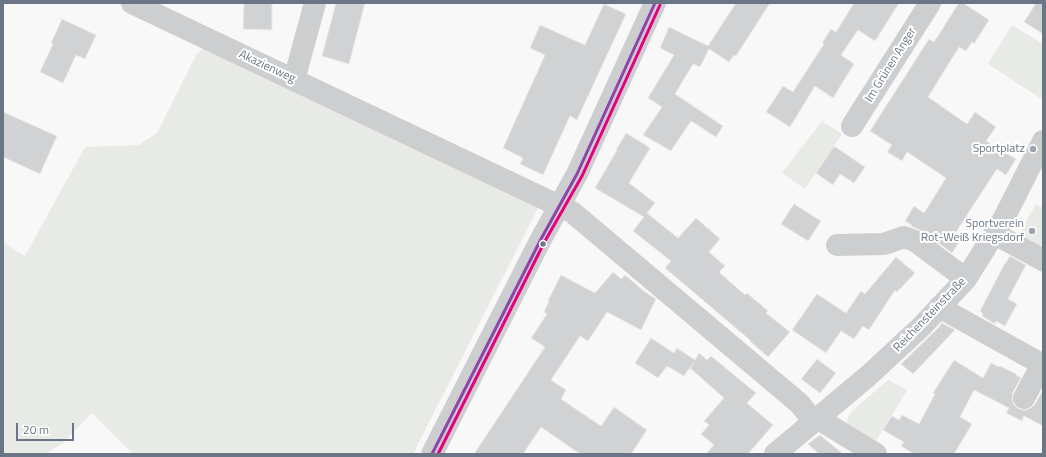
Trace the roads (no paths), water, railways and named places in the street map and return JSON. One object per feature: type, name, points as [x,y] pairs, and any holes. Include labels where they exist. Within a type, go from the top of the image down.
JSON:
[{"type":"street","points":[[294,80],[315,3]]},
{"type":"street","points":[[432,454],[538,246],[577,174],[655,3]]},
{"type":"street","name":"Im Grünen Anger","points":[[852,126],[930,3]]},
{"type":"street","name":"Akazienweg","points":[[141,7],[572,212],[800,404],[815,419],[876,454]]},
{"type":"street","name":"Reichensteinstraße","points":[[775,454],[868,376],[922,326],[966,279],[995,234],[1043,141]]},
{"type":"street","points":[[995,234],[1043,260]]},
{"type":"street","points":[[837,245],[884,244],[904,237],[915,241],[966,279]]},
{"type":"street","points":[[939,307],[1042,364],[1024,398]]},
{"type":"place","name":"Sportplatz","points":[[1033,149]]},
{"type":"place","name":"Sportverein Rot-Weiß Kriegsdorf","points":[[1032,231]]}]
